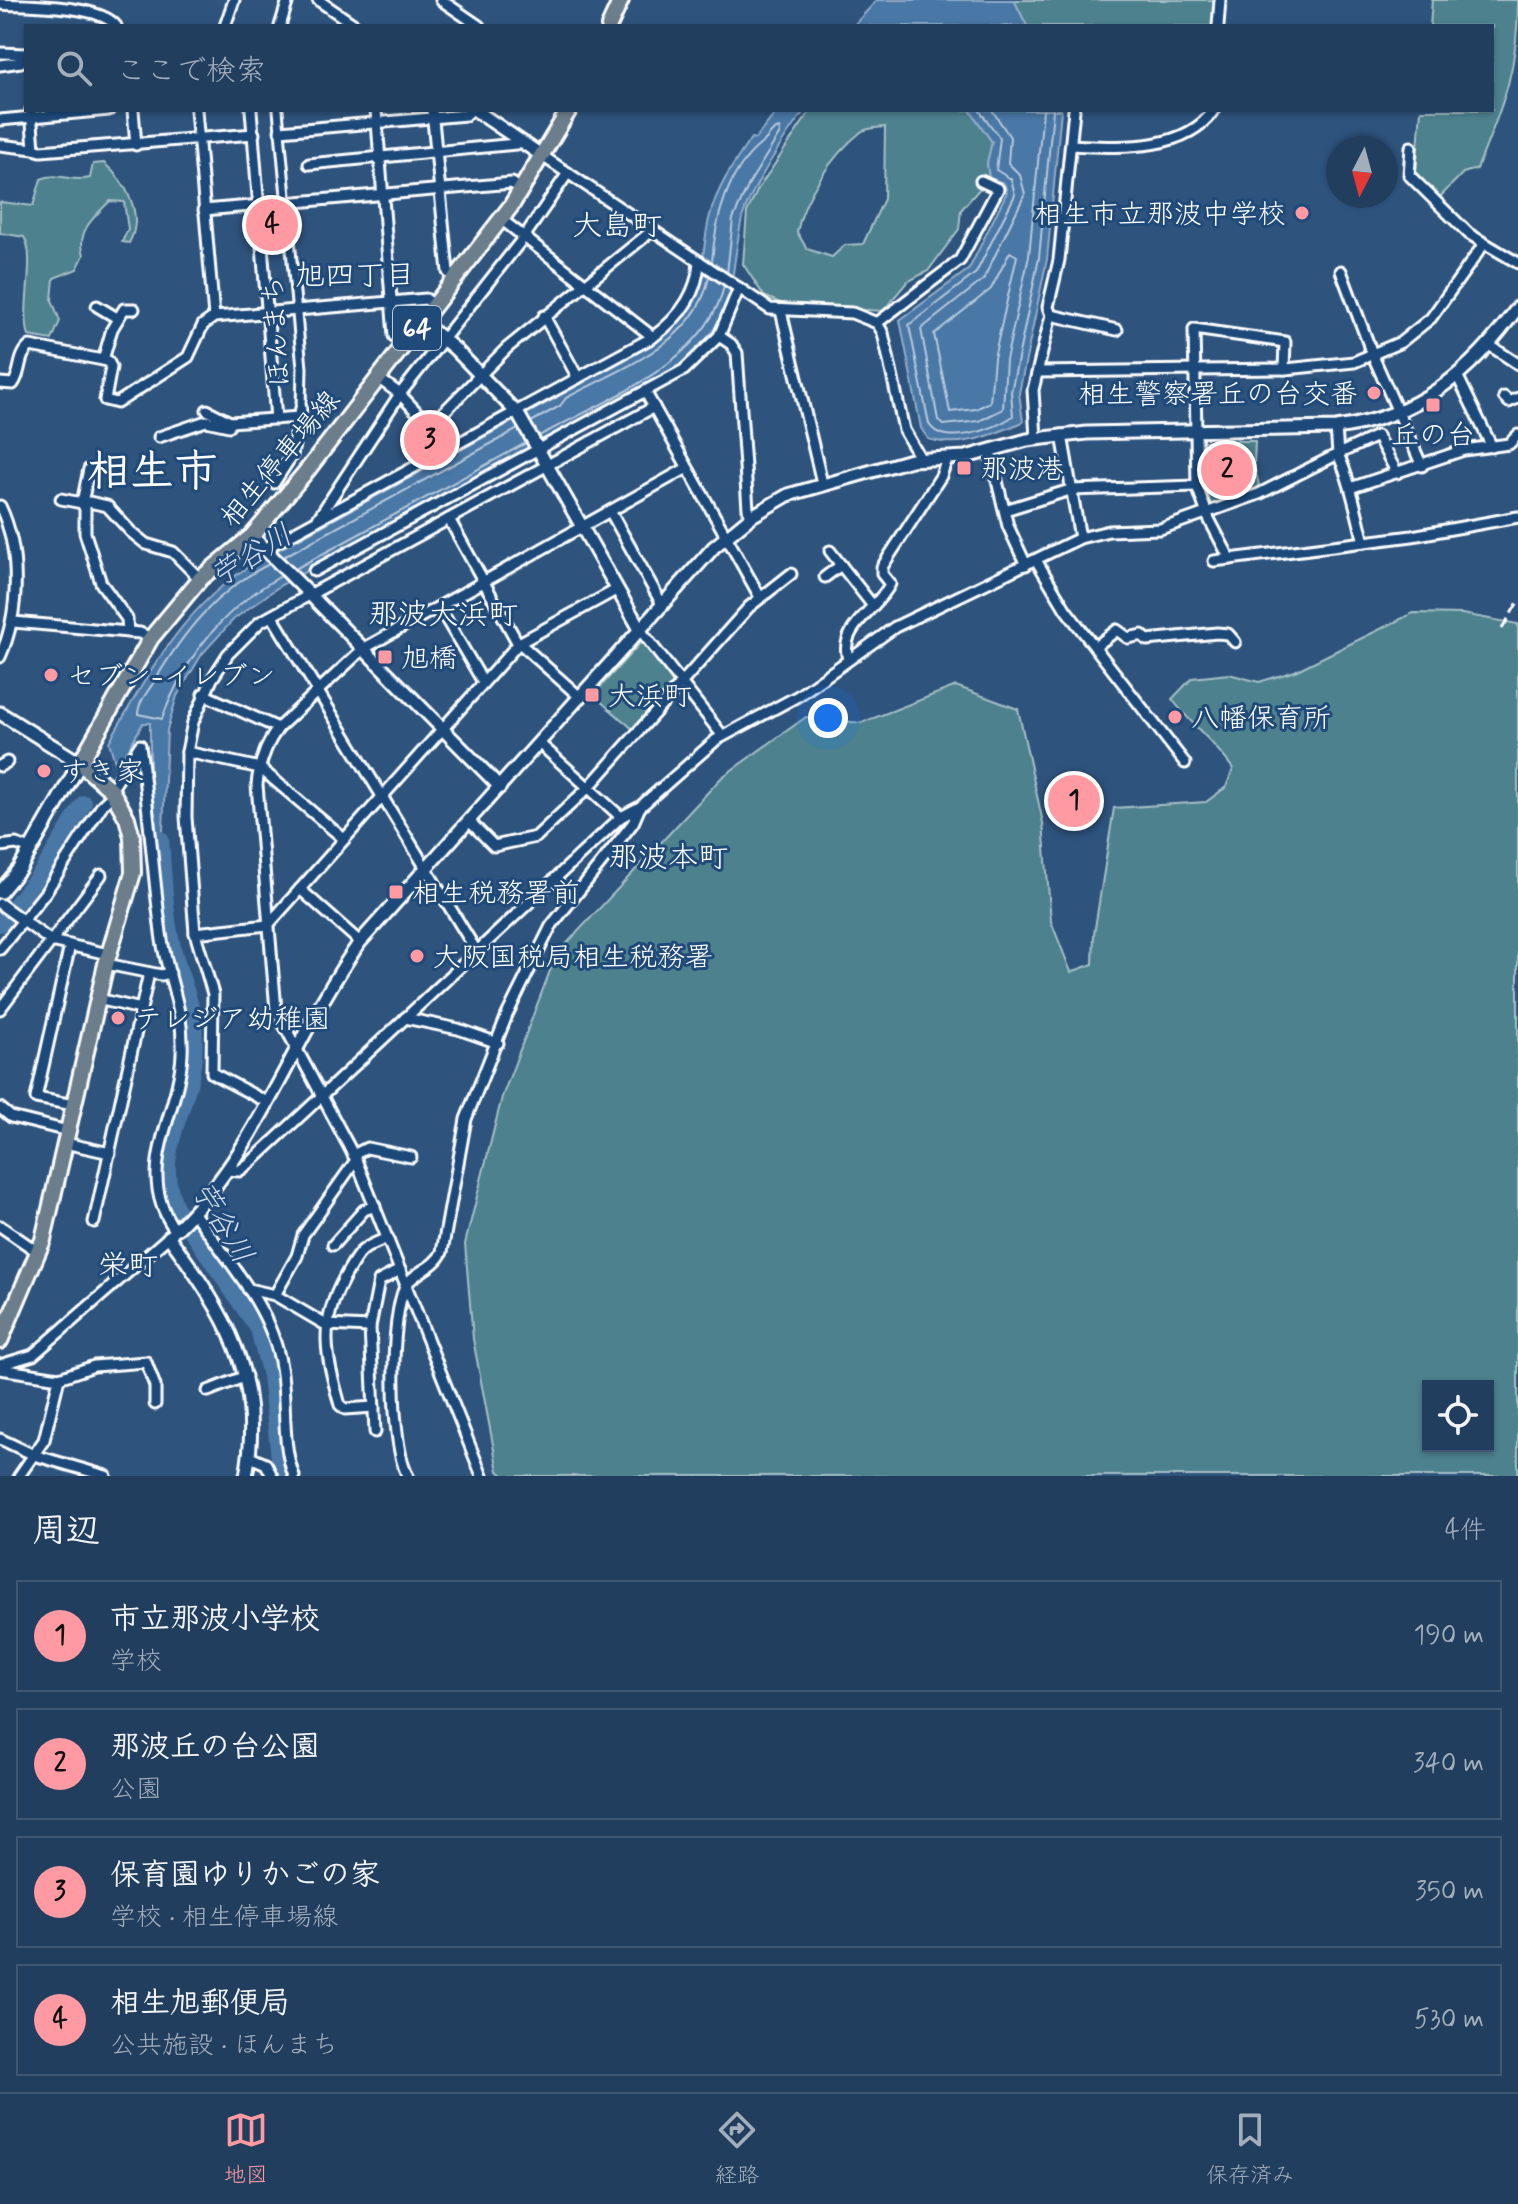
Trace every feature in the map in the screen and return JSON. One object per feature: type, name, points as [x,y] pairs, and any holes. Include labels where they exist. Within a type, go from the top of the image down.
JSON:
[{"type":"main road","points":[[610,24],[621,0]]},
{"type":"main road","name":"相生停車場線","points":[[80,763],[151,638],[200,579],[252,536],[309,468],[501,219],[544,157],[568,112]]},
{"type":"main road","points":[[0,892],[31,849],[80,763],[112,792],[130,827],[133,862],[129,891],[107,959],[38,1252],[0,1341]]},
{"type":"street","points":[[226,24],[234,0]]},
{"type":"street","points":[[281,24],[288,0]]},
{"type":"street","points":[[318,0],[353,24]]},
{"type":"street","points":[[441,0],[476,24]]},
{"type":"street","points":[[1218,24],[1220,0]]},
{"type":"street","points":[[0,4],[60,8],[108,19],[114,24]]},
{"type":"street","points":[[0,53],[24,54]]},
{"type":"street","points":[[0,65],[21,62],[24,56]]},
{"type":"street","points":[[0,120],[31,113],[64,112]]},
{"type":"street","points":[[133,112],[136,145]]},
{"type":"street","points":[[196,112],[214,317]]},
{"type":"street","points":[[251,112],[276,419]]},
{"type":"street","name":"ほんまち","points":[[278,112],[296,310],[301,412]]},
{"type":"street","points":[[376,112],[394,336],[404,345]]},
{"type":"street","points":[[280,131],[475,112]]},
{"type":"street","points":[[479,112],[761,304],[781,311],[852,313],[877,323],[883,333],[904,430],[920,458]]},
{"type":"street","points":[[1036,438],[1033,390],[1051,315],[1048,307],[1059,260],[1074,112]]},
{"type":"street","points":[[1071,145],[1134,146],[1162,142],[1191,128],[1211,112]]},
{"type":"street","points":[[31,113],[34,149]]},
{"type":"street","points":[[433,114],[448,272],[454,278]]},
{"type":"street","points":[[0,145],[34,149],[136,145],[254,134]]},
{"type":"street","points":[[309,164],[516,144],[520,140]]},
{"type":"street","points":[[1411,147],[1409,175],[1454,221],[1484,244],[1518,263]]},
{"type":"street","points":[[315,522],[400,394],[524,237],[568,173]]},
{"type":"street","points":[[877,323],[960,260],[998,189],[981,181]]},
{"type":"street","points":[[204,210],[512,183],[522,190]]},
{"type":"street","points":[[501,219],[653,337]]},
{"type":"street","points":[[430,426],[480,374],[544,316],[653,230]]},
{"type":"street","points":[[1038,372],[1284,369],[1332,366],[1373,356],[1401,342],[1431,318],[1484,244]]},
{"type":"street","points":[[268,550],[653,337],[676,318],[684,306],[696,285],[701,262]]},
{"type":"street","points":[[1341,271],[1373,356],[1422,466]]},
{"type":"street","points":[[314,571],[684,370],[719,336],[737,287]]},
{"type":"street","points":[[0,383],[13,384],[22,353],[30,346],[103,360],[111,367],[105,400],[117,403],[188,357],[203,325],[214,317],[426,299],[434,305]]},
{"type":"street","points":[[97,306],[117,318]]},
{"type":"street","points":[[0,1367],[33,1355],[193,1214],[228,1170],[360,942],[725,536],[752,516],[788,495],[822,483],[920,458],[947,459],[990,452],[1036,438],[1336,428],[1397,412],[1427,399],[1458,377],[1489,345],[1518,307]]},
{"type":"street","points":[[103,360],[117,318],[124,309],[134,309]]},
{"type":"street","points":[[781,311],[822,483]]},
{"type":"street","points":[[1051,315],[1117,330]]},
{"type":"street","points":[[544,316],[578,378]]},
{"type":"street","points":[[422,322],[443,338],[518,412],[641,631],[722,735]]},
{"type":"street","points":[[1230,559],[1197,486],[1194,329],[1285,342],[1284,369]]},
{"type":"street","points":[[719,336],[731,344],[737,353],[748,509],[752,516]]},
{"type":"street","points":[[1489,345],[1518,364]]},
{"type":"street","points":[[1458,377],[1492,447]]},
{"type":"street","points":[[378,378],[400,394],[451,448]]},
{"type":"street","points":[[646,393],[760,597]]},
{"type":"street","points":[[1504,397],[1509,402],[1518,398]]},
{"type":"street","points":[[267,1102],[212,1073],[213,994],[195,933],[186,817],[187,752],[203,694],[228,654],[260,622],[654,407]]},
{"type":"street","points":[[207,410],[230,422],[276,419],[301,412],[292,455],[274,483]]},
{"type":"street","points":[[159,437],[206,421],[225,427],[230,422]]},
{"type":"street","points":[[1336,428],[1338,454],[1353,487],[1364,542]]},
{"type":"street","points":[[1062,435],[1080,538]]},
{"type":"street","points":[[1353,487],[1464,450],[1509,444],[1518,435]]},
{"type":"street","points":[[228,1170],[239,1171],[251,1162],[621,817],[640,807],[722,735],[798,696],[895,627],[1080,538],[1123,529],[1160,529],[1259,494],[1377,436],[1397,473]]},
{"type":"street","points":[[990,452],[1005,510],[1026,565]]},
{"type":"street","points":[[292,455],[309,468]]},
{"type":"street","points":[[848,659],[850,638],[860,618],[885,595],[890,584],[882,574],[882,567],[941,476],[947,459]]},
{"type":"street","points":[[482,1476],[354,1158],[276,1010],[257,785],[260,768],[269,741],[278,728],[363,649],[687,468]]},
{"type":"street","points":[[89,469],[83,504],[85,533],[101,583],[127,619],[128,632]]},
{"type":"street","points":[[1005,510],[1070,490],[1197,486]]},
{"type":"street","points":[[61,499],[107,506],[146,544],[173,552],[200,579]]},
{"type":"street","points":[[0,506],[14,539],[13,622],[0,657]]},
{"type":"street","points":[[610,511],[663,606]]},
{"type":"street","points":[[1214,561],[1364,542],[1518,517]]},
{"type":"street","points":[[449,519],[519,643],[581,698]]},
{"type":"street","points":[[252,536],[500,787]]},
{"type":"street","points":[[830,551],[873,606]]},
{"type":"street","points":[[1036,560],[1066,610],[1185,763]]},
{"type":"street","points":[[825,577],[841,565]]},
{"type":"street","points":[[470,822],[494,846],[536,837],[589,787],[760,597],[791,574]]},
{"type":"street","points":[[195,933],[268,925],[519,643],[616,590]]},
{"type":"street","points":[[439,607],[483,682]]},
{"type":"street","points":[[272,616],[424,870],[477,952]]},
{"type":"street","points":[[13,622],[128,632],[151,638]]},
{"type":"street","points":[[1095,647],[1117,630],[1128,638],[1142,635],[1147,640],[1228,634],[1235,642]]},
{"type":"street","points":[[203,694],[278,728]]},
{"type":"street","points":[[0,713],[80,763]]},
{"type":"street","points":[[540,744],[621,817]]},
{"type":"street","points":[[0,949],[112,792],[140,745],[160,919],[181,1011],[182,1057],[165,1124],[156,1187],[158,1202],[223,1317],[246,1376],[252,1420],[246,1476]]},
{"type":"street","points":[[187,752],[260,768],[344,839]]},
{"type":"street","points":[[408,1476],[396,1440],[394,1355],[398,1307],[407,1284],[435,1262],[442,1252],[466,1119],[507,1015],[551,926],[633,823],[640,807]]},
{"type":"street","points":[[0,846],[16,844],[31,849]]},
{"type":"street","points":[[0,1009],[101,875]]},
{"type":"street","points":[[300,889],[360,942]]},
{"type":"street","points":[[0,904],[51,941],[149,973],[170,973]]},
{"type":"street","points":[[70,945],[36,1098],[74,1105]]},
{"type":"street","points":[[94,1222],[149,973]]},
{"type":"street","points":[[98,999],[141,1009]]},
{"type":"street","points":[[405,1018],[458,1029],[498,1043]]},
{"type":"street","points":[[0,1108],[11,1117],[110,1153]]},
{"type":"street","points":[[275,1295],[297,1256],[303,1235],[354,1158],[367,1148],[411,1157]]},
{"type":"street","points":[[333,1245],[364,1210],[375,1206]]},
{"type":"street","points":[[193,1214],[248,1289],[277,1348],[294,1476]]},
{"type":"street","points":[[0,1226],[38,1252]]},
{"type":"street","points":[[374,1407],[345,1409],[340,1405],[328,1356],[326,1325],[334,1297],[355,1256],[362,1247],[388,1238]]},
{"type":"street","points":[[375,1432],[370,1327],[379,1281],[400,1270]]},
{"type":"street","points":[[248,1289],[275,1295],[326,1325],[370,1327]]},
{"type":"street","points":[[0,1367],[59,1378],[94,1366],[146,1362],[155,1386],[155,1404]]},
{"type":"street","points":[[208,1391],[246,1376]]},
{"type":"street","points":[[19,1476],[44,1440],[59,1378]]},
{"type":"street","points":[[0,1439],[34,1455],[106,1476]]},
{"type":"street","points":[[250,1457],[266,1464],[272,1476]]},
{"type":"green space","points":[[1014,0],[1216,0],[1215,24],[1026,24]]},
{"type":"green space","points":[[1432,0],[1518,0],[1512,68],[1477,169],[1463,173],[1438,199],[1416,174],[1421,112],[1494,112],[1494,24],[1430,24]]},
{"type":"green space","points":[[810,112],[971,112],[992,142],[987,163],[989,178],[961,210],[959,229],[928,271],[907,282],[883,311],[785,305],[764,296],[743,264],[747,212],[758,189]],"holes":[[[885,127],[884,199],[863,244],[845,245],[832,257],[807,249],[797,232],[813,191],[840,152],[861,132]]]},
{"type":"green space","points":[[104,163],[126,189],[131,200],[135,221],[129,243],[122,242],[128,229],[124,202],[110,201],[84,232],[84,255],[77,269],[54,278],[52,300],[60,321],[52,340],[29,336],[26,311],[28,246],[24,237],[0,233],[0,202],[33,206],[41,179],[53,176],[90,178],[93,164]]},
{"type":"green space","points":[[1204,441],[1255,441],[1254,466],[1260,489],[1215,505],[1210,503],[1200,479],[1200,445]]},
{"type":"green space","points":[[1413,613],[1462,614],[1518,624],[1518,1476],[504,1476],[498,1471],[473,1339],[465,1244],[502,1097],[556,955],[722,777],[806,717],[861,723],[956,686],[1018,709],[1043,823],[1051,921],[1071,972],[1093,964],[1094,934],[1114,808],[1206,802],[1226,787],[1233,769],[1172,699],[1192,678],[1229,674],[1259,682],[1295,671]]},
{"type":"green space","points":[[643,640],[675,682],[634,730],[593,695]]},
{"type":"water","points":[[877,0],[1014,0],[1026,24],[855,24]]},
{"type":"water","points":[[776,112],[804,112],[768,165],[744,211],[732,283],[723,313],[703,344],[685,363],[281,585],[234,619],[202,654],[177,696],[167,730],[161,881],[150,785],[150,723],[143,723],[117,769],[109,742],[155,665],[188,619],[230,579],[256,562],[654,342],[689,307],[698,284],[712,208],[732,167],[751,138],[755,139]]},
{"type":"water","points":[[971,112],[1061,112],[1047,259],[1019,393],[1023,422],[976,439],[940,442],[928,439],[921,428],[900,320],[969,269],[1007,192],[1004,183],[989,178],[987,163],[992,142]]},
{"type":"waterway","points":[[0,924],[42,871],[84,803]]},
{"type":"waterway","name":"苧谷川","points":[[161,839],[169,927],[190,1004],[195,1041],[191,1078],[173,1136],[168,1175],[181,1216],[258,1329],[270,1376],[281,1476]]},
{"type":"railway","points":[[1502,629],[1518,602]]},
{"type":"place","name":"相生市立那波中学校","points":[[1302,213]]},
{"type":"place","name":"相生旭郵便局","points":[[272,225]]},
{"type":"place","name":"相生警察署丘の台交番","points":[[1374,393]]},
{"type":"place","name":"丘の台","points":[[1433,405]]},
{"type":"place","name":"保育園ゆりかごの家","points":[[430,440]]},
{"type":"place","name":"那波港","points":[[964,468]]},
{"type":"place","name":"那波丘の台公園","points":[[1227,470]]},
{"type":"place","name":"旭橋","points":[[385,657]]},
{"type":"place","name":"セブン-イレブン","points":[[51,675]]},
{"type":"place","name":"大浜町","points":[[592,695]]},
{"type":"place","name":"八幡保育所","points":[[1175,717]]},
{"type":"place","name":"すき家","points":[[44,771]]},
{"type":"place","name":"市立那波小学校","points":[[1074,801]]},
{"type":"place","name":"相生税務署前","points":[[396,892]]},
{"type":"place","name":"大阪国税局相生税務署","points":[[417,956]]},
{"type":"place","name":"テレジア幼稚園","points":[[118,1018]]},
{"type":"district","name":"大島町","points":[[617,225]]},
{"type":"district","name":"旭四丁目","points":[[355,275]]},
{"type":"district","name":"相生市","points":[[152,470]]},
{"type":"district","name":"那波大浜町","points":[[443,614]]},
{"type":"district","name":"那波本町","points":[[668,857]]},
{"type":"district","name":"栄町","points":[[128,1265]]}]
